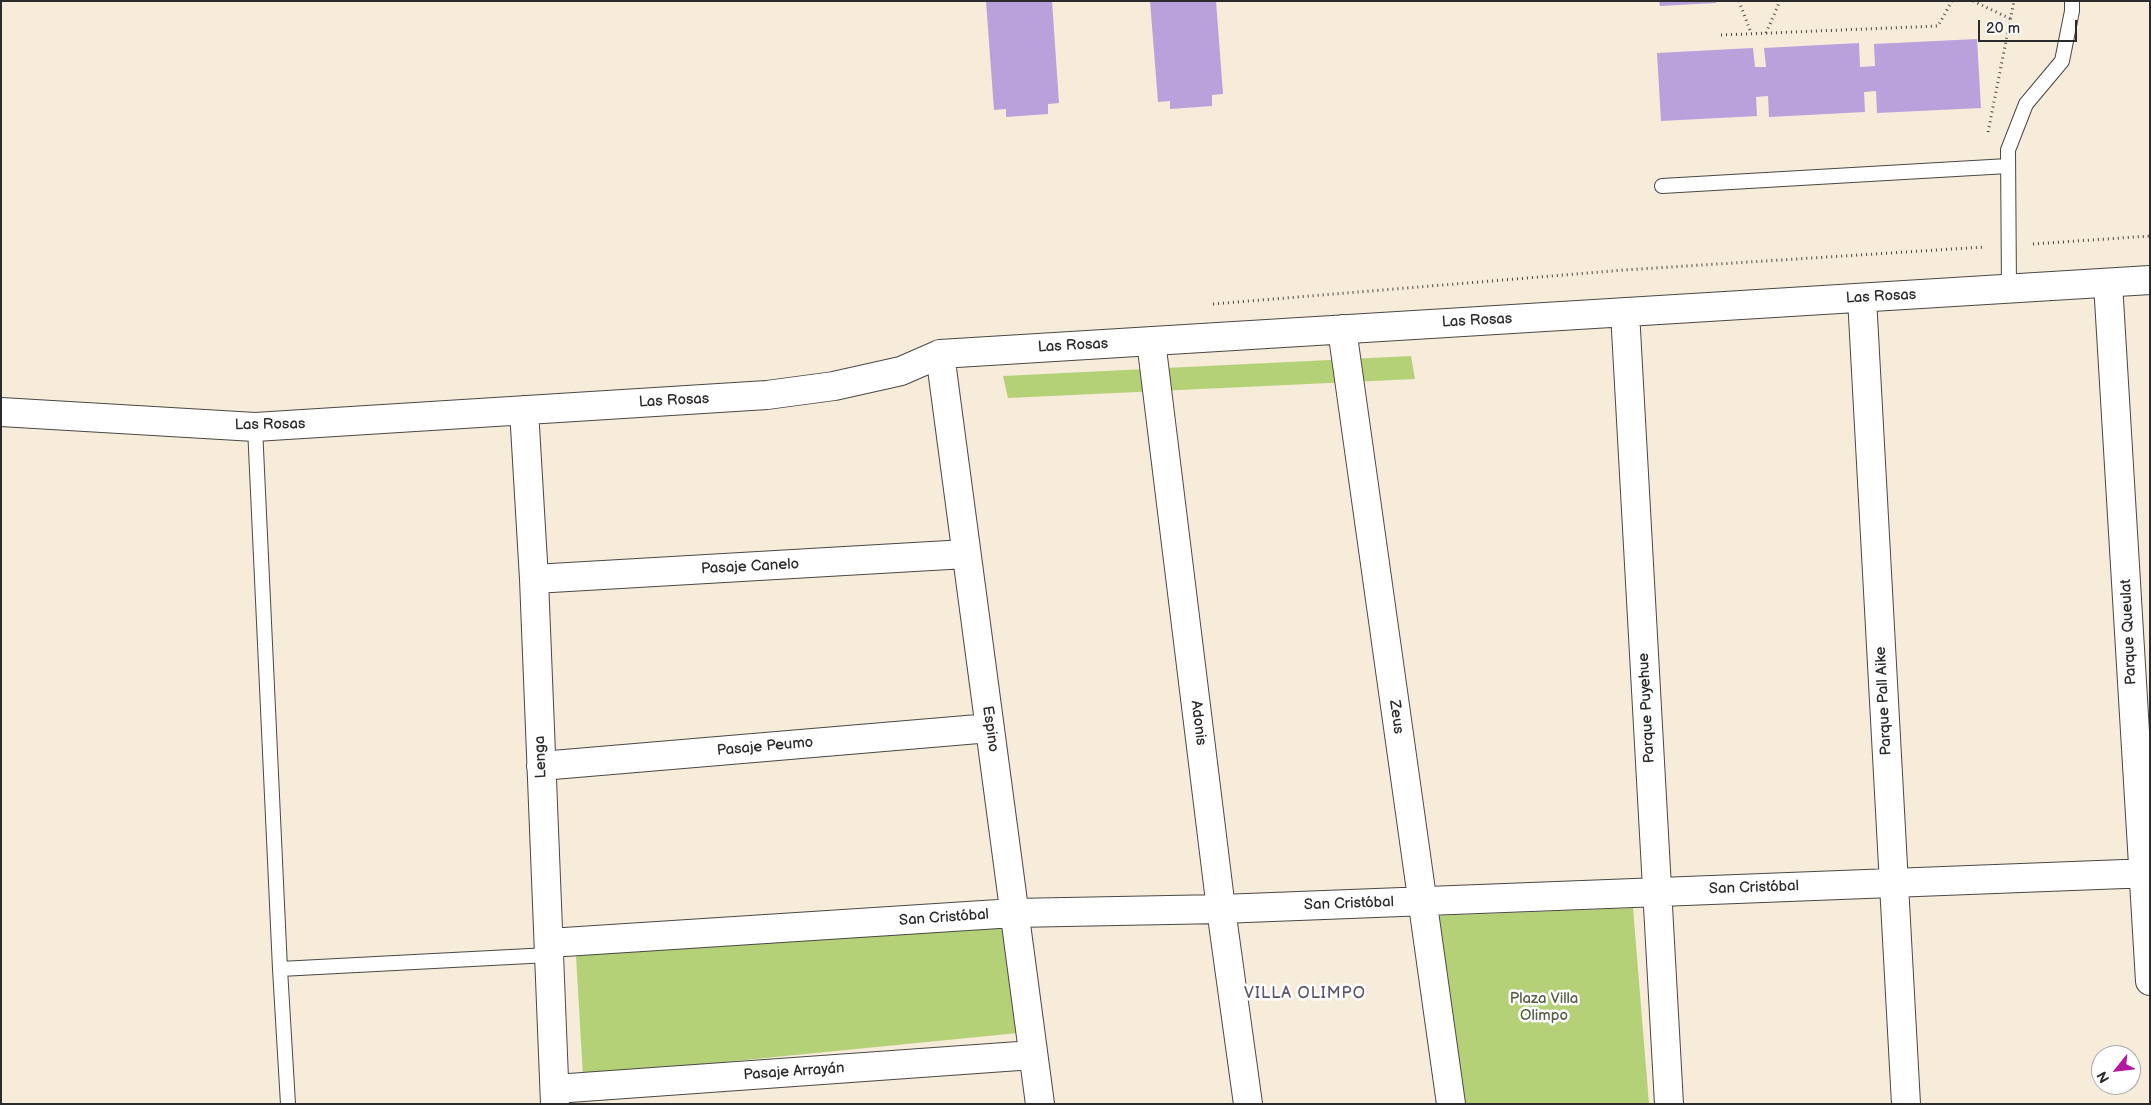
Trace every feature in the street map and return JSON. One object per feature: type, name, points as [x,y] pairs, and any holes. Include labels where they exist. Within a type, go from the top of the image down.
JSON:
[{"type":"street","name":"Las Rosas","points":[[1,412],[255,427],[766,395],[834,386],[900,371],[940,354],[2150,280]]},
{"type":"street","name":"Parque Queulat","points":[[2108,283],[2147,873],[2150,981]]},
{"type":"street","name":"Parque Pall Aike","points":[[1862,298],[1906,1104]]},
{"type":"street","name":"Parque Puyehue","points":[[1626,312],[1669,1104]]},
{"type":"street","name":"Zeus","points":[[1342,329],[1451,1104]]},
{"type":"street","name":"Adonis","points":[[1151,341],[1221,908],[1248,1104]]},
{"type":"street","name":"Espino","points":[[940,354],[1040,1104]]},
{"type":"street","name":"Lenga","points":[[524,410],[534,580],[555,1096]]},
{"type":"street","name":"Pasaje Canelo","points":[[534,580],[966,554]]},
{"type":"street","name":"Pasaje Peumo","points":[[541,766],[990,728]]},
{"type":"street","name":"San Cristóbal","points":[[549,949],[1014,913],[1422,901],[2147,873]]},
{"type":"street","name":"Pasaje Arrayán","points":[[555,1096],[1033,1054]]},
{"type":"lane","points":[[2009,289],[2008,150],[2026,104],[2062,61],[2072,11],[2072,1]]},
{"type":"lane","points":[[1662,186],[2008,166]]},
{"type":"lane","points":[[255,427],[288,1104]]},
{"type":"lane","points":[[280,969],[549,949]]},
{"type":"path","points":[[1739,1],[1751,33]]},
{"type":"path","points":[[1766,33],[1780,1]]},
{"type":"path","points":[[1721,35],[1938,26],[1952,1]]},
{"type":"path","points":[[1973,1],[2011,19]]},
{"type":"path","points":[[1986,167],[1988,125],[2014,1]]},
{"type":"path","points":[[1207,304],[1624,270],[2150,236]]},
{"type":"green space","points":[[1411,356],[1415,379],[1008,398],[1003,376]]},
{"type":"green space","name":"Plaza Villa Olimpo","points":[[1633,908],[1649,1104],[1456,1104],[1429,916]]},
{"type":"green space","points":[[1002,921],[1018,1033],[583,1076],[576,956]]},
{"type":"building","points":[[986,1],[1052,1],[1059,103],[1048,104],[1048,114],[1006,117],[1006,109],[994,110]]},
{"type":"building","points":[[1150,1],[1216,1],[1223,94],[1212,95],[1212,106],[1170,109],[1170,101],[1158,102]]},
{"type":"building","points":[[1659,1],[1716,1],[1716,3],[1660,6]]},
{"type":"building","points":[[1977,39],[1981,108],[1877,113],[1876,91],[1864,92],[1865,112],[1769,117],[1768,96],[1756,97],[1757,116],[1661,121],[1657,53],[1753,48],[1755,67],[1766,67],[1764,48],[1859,43],[1860,67],[1875,66],[1874,44]]},
{"type":"district","name":"VILLA OLIMPO","points":[[1305,994]]}]
